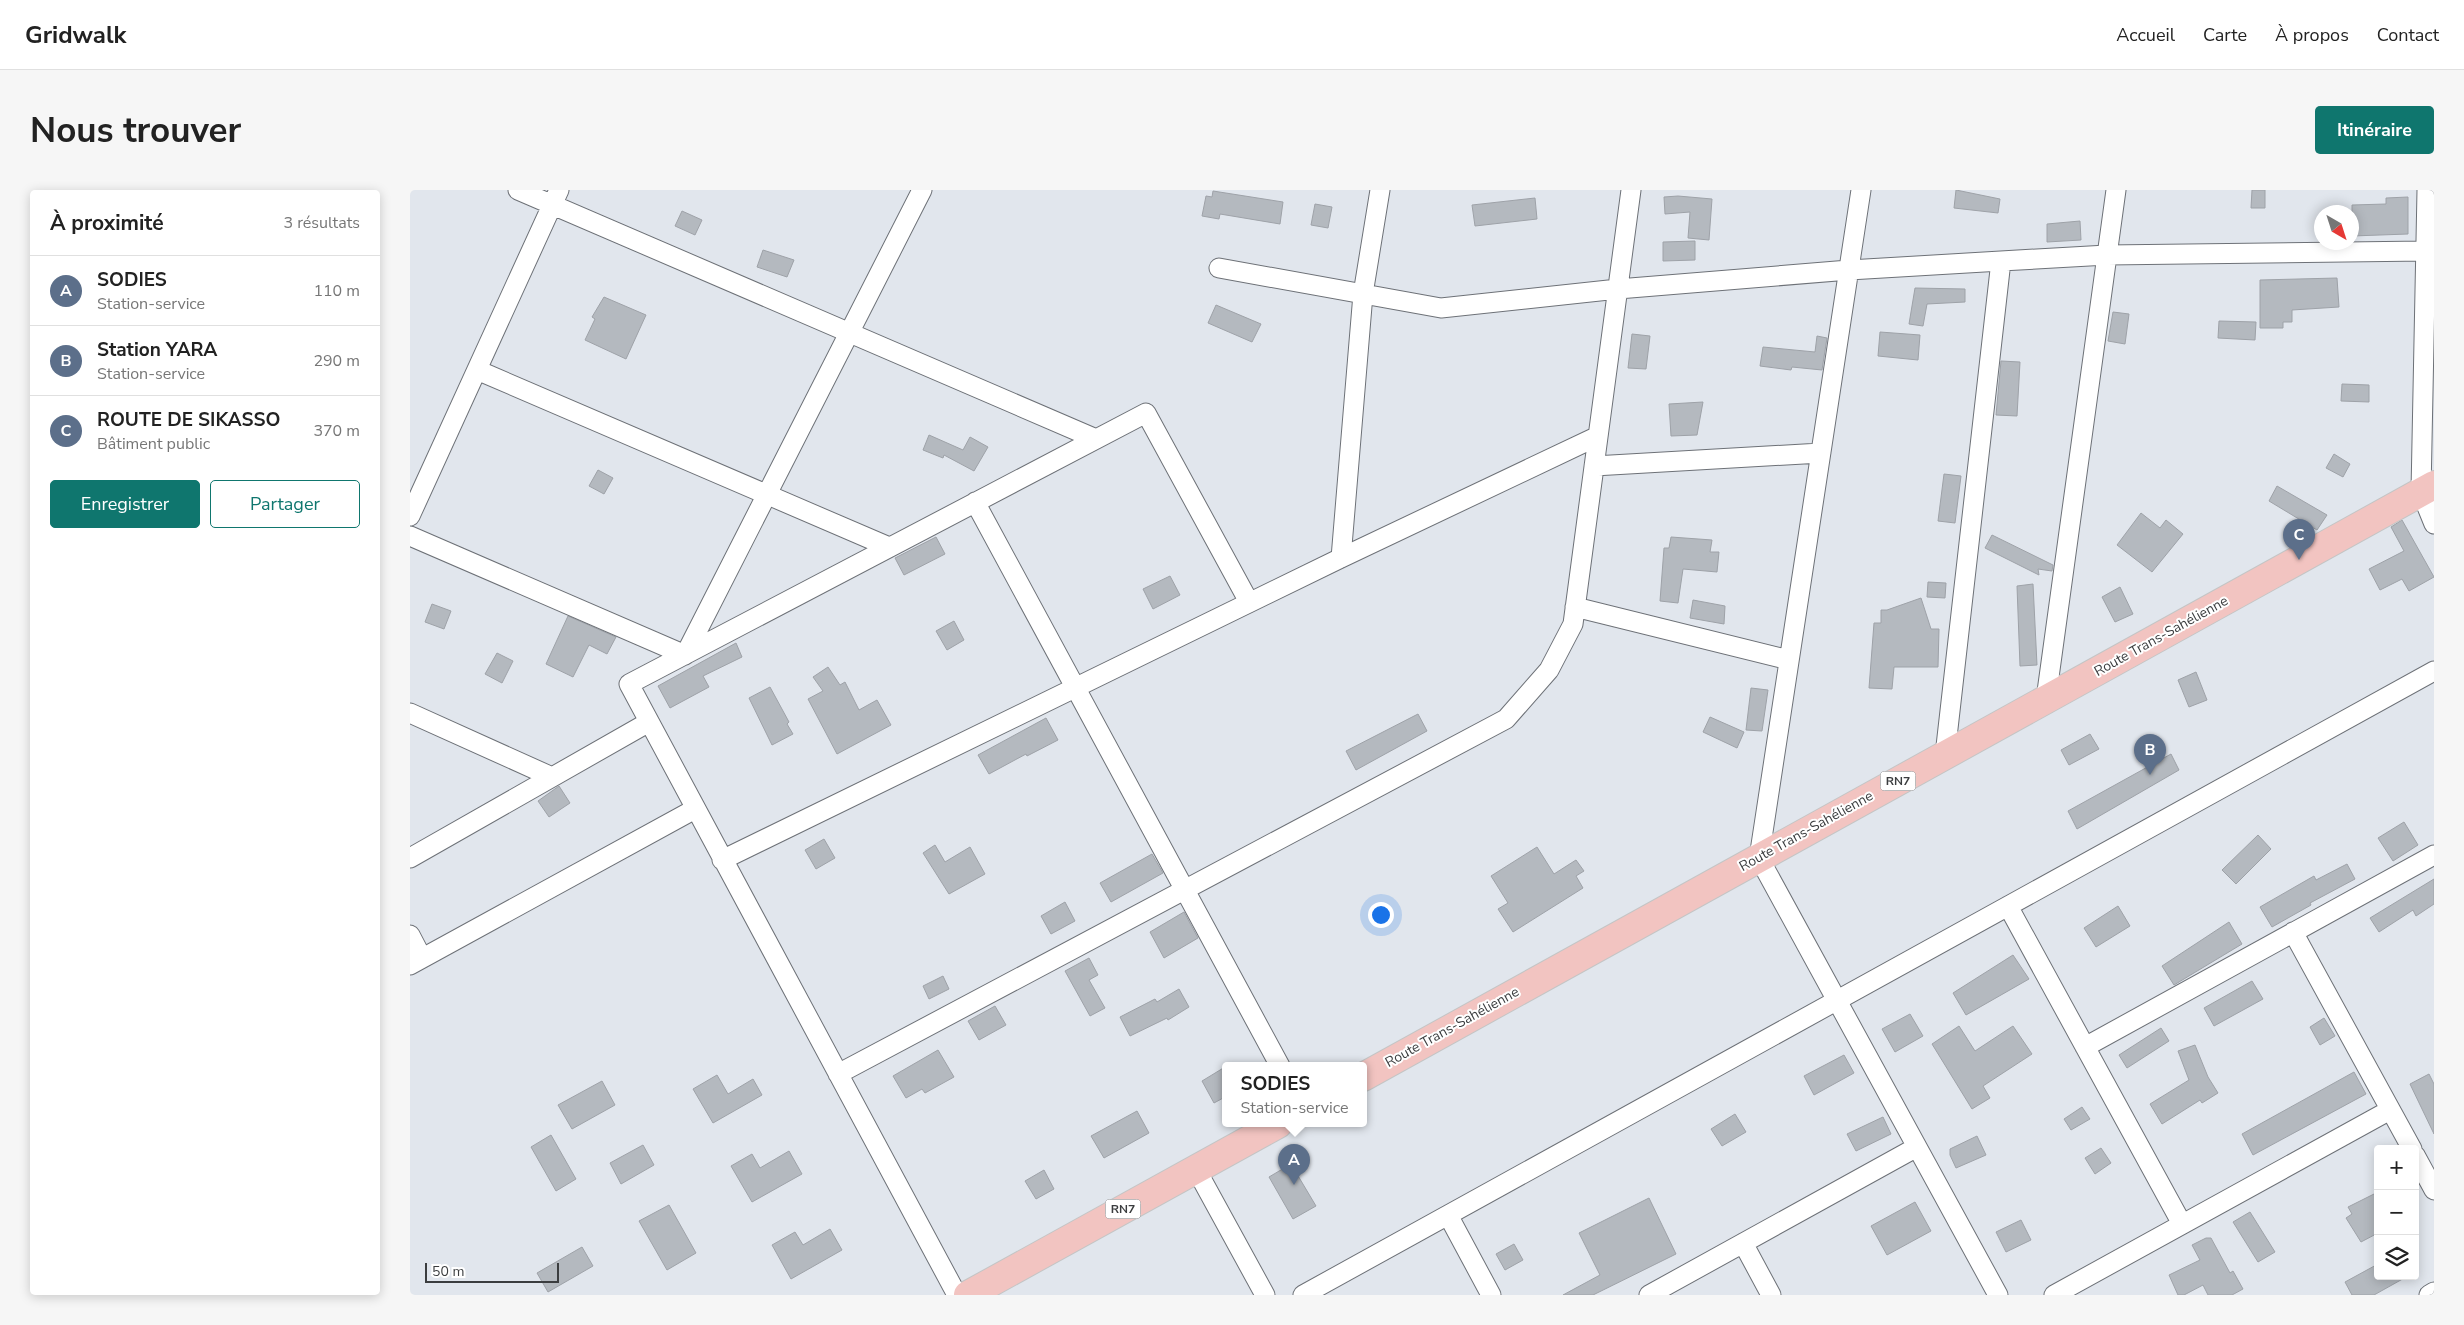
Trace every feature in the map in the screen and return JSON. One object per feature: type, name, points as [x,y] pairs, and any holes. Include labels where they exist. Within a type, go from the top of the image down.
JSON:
[{"type":"highway","name":"Route Trans-Sahélienne","points":[[1367,1075],[2427,489]]},
{"type":"highway","name":"RN7","points":[[968,1295],[1273,1127]]},
{"type":"street","points":[[518,190],[556,197],[849,333],[1096,439]]},
{"type":"street","points":[[684,655],[922,190]]},
{"type":"street","points":[[1341,558],[1362,294],[1380,190]]},
{"type":"street","points":[[838,1074],[1506,719],[1549,670],[1573,624],[1631,190]]},
{"type":"street","points":[[1861,190],[1759,858],[1998,1295]]},
{"type":"street","points":[[2046,699],[2116,190]]},
{"type":"street","points":[[2426,190],[2427,489],[2434,524]]},
{"type":"street","points":[[410,516],[556,197]]},
{"type":"street","points":[[1219,268],[1442,308],[1618,290],[1849,270],[2001,261],[2107,255],[2425,251]]},
{"type":"street","points":[[1945,754],[2001,261]]},
{"type":"street","points":[[477,370],[889,547]]},
{"type":"street","points":[[957,1295],[629,684],[1146,413],[1249,602]]},
{"type":"street","points":[[722,860],[1249,602],[1598,436]]},
{"type":"street","points":[[1594,466],[1821,453]]},
{"type":"street","points":[[975,502],[1278,1062]]},
{"type":"street","points":[[410,536],[684,655]]},
{"type":"street","points":[[1575,607],[1789,660]]},
{"type":"street","points":[[1303,1295],[2434,670]]},
{"type":"street","points":[[410,713],[552,777]]},
{"type":"street","points":[[410,858],[649,722]]},
{"type":"street","points":[[410,935],[416,961],[695,809]]},
{"type":"street","points":[[2085,1047],[2434,855]]},
{"type":"street","points":[[2008,906],[2182,1224]]},
{"type":"street","points":[[2293,932],[2410,1145]]},
{"type":"street","points":[[2054,1295],[2390,1110]]},
{"type":"street","points":[[1648,1295],[1917,1147]]},
{"type":"street","points":[[2419,1162],[2434,1190]]},
{"type":"street","points":[[1196,1169],[1265,1295]]},
{"type":"street","points":[[1448,1215],[1491,1295]]},
{"type":"street","points":[[1743,1243],[1771,1295]]},
{"type":"street","points":[[2429,1295],[2434,1292]]},
{"type":"building","points":[[1956,190],[2000,199],[1998,213],[1954,208]]},
{"type":"building","points":[[2252,190],[2265,190],[2265,208],[2251,208]]},
{"type":"building","points":[[1213,191],[1283,202],[1280,224],[1220,214],[1219,219],[1202,216],[1206,196],[1212,197]]},
{"type":"building","points":[[1678,196],[1712,199],[1709,240],[1688,238],[1690,212],[1665,214],[1664,197]]},
{"type":"building","points":[[2408,197],[2408,234],[2359,236],[2359,205],[2352,205],[2386,204],[2386,198]]},
{"type":"building","points":[[1535,198],[1537,219],[1475,226],[1472,205]]},
{"type":"building","points":[[1315,204],[1332,207],[1328,228],[1311,225]]},
{"type":"building","points":[[682,211],[702,220],[695,235],[675,226]]},
{"type":"building","points":[[2080,221],[2081,240],[2047,242],[2047,224]]},
{"type":"building","points":[[1695,241],[1695,260],[1663,261],[1663,242]]},
{"type":"building","points":[[763,250],[794,260],[787,277],[757,267]]},
{"type":"building","points":[[2337,278],[2339,307],[2292,310],[2292,322],[2283,322],[2283,328],[2260,328],[2260,280]]},
{"type":"building","points":[[1915,288],[1965,289],[1965,302],[1927,304],[1923,326],[1909,324]]},
{"type":"building","points":[[604,297],[646,315],[626,359],[585,340],[595,319],[592,317]]},
{"type":"building","points":[[1216,305],[1261,324],[1252,342],[1208,323]]},
{"type":"building","points":[[2113,312],[2129,314],[2125,344],[2108,341]]},
{"type":"building","points":[[2219,321],[2256,322],[2255,340],[2218,338]]},
{"type":"building","points":[[1880,332],[1920,335],[1918,360],[1878,356]]},
{"type":"building","points":[[1632,334],[1650,336],[1646,369],[1628,368]]},
{"type":"building","points":[[1817,336],[1827,338],[1822,370],[1792,367],[1791,370],[1760,366],[1763,347],[1815,352]]},
{"type":"building","points":[[2001,361],[2020,362],[2017,416],[1996,415]]},
{"type":"building","points":[[2342,384],[2369,385],[2369,402],[2341,401]]},
{"type":"building","points":[[1703,402],[1697,435],[1671,436],[1669,404]]},
{"type":"building","points":[[929,435],[963,450],[970,437],[988,447],[974,471],[944,455],[943,458],[923,450]]},
{"type":"building","points":[[2334,454],[2350,464],[2343,477],[2326,468]]},
{"type":"building","points":[[598,470],[613,478],[604,494],[589,486]]},
{"type":"building","points":[[1944,474],[1961,476],[1955,523],[1938,521]]},
{"type":"building","points":[[2277,486],[2327,515],[2317,530],[2269,501]]},
{"type":"building","points":[[2141,513],[2160,528],[2166,520],[2183,534],[2152,572],[2117,545]]},
{"type":"building","points":[[2402,520],[2434,577],[2409,591],[2402,579],[2380,590],[2369,569],[2404,551],[2391,527]]},
{"type":"building","points":[[1992,535],[2053,565],[2052,571],[2038,569],[2039,575],[1985,548]]},
{"type":"building","points":[[936,537],[945,554],[904,575],[895,558]]},
{"type":"building","points":[[1671,537],[1712,540],[1710,552],[1719,552],[1717,572],[1683,569],[1678,603],[1660,601],[1664,548],[1669,548]]},
{"type":"building","points":[[1170,576],[1180,595],[1153,609],[1143,589]]},
{"type":"building","points":[[1928,582],[1946,583],[1945,598],[1927,597]]},
{"type":"building","points":[[2033,584],[2037,665],[2020,666],[2017,586]]},
{"type":"building","points":[[2120,587],[2133,614],[2115,622],[2102,597]]},
{"type":"building","points":[[1921,598],[1931,629],[1939,629],[1938,667],[1894,667],[1892,689],[1869,688],[1874,623],[1881,623],[1881,610],[1887,610]]},
{"type":"building","points":[[1693,600],[1725,606],[1724,624],[1690,618]]},
{"type":"building","points":[[432,604],[451,611],[444,629],[425,622]]},
{"type":"building","points":[[568,616],[616,637],[607,654],[589,645],[573,677],[546,664]]},
{"type":"building","points":[[954,621],[964,640],[947,650],[936,631]]},
{"type":"building","points":[[736,643],[742,657],[703,676],[709,687],[670,708],[658,686]]},
{"type":"building","points":[[497,653],[513,661],[502,683],[485,674]]},
{"type":"building","points":[[828,667],[840,685],[845,682],[859,710],[877,700],[891,725],[837,754],[808,699],[823,691],[813,677]]},
{"type":"building","points":[[2196,672],[2207,700],[2189,707],[2178,680]]},
{"type":"building","points":[[770,687],[789,722],[787,724],[793,734],[772,745],[749,698]]},
{"type":"building","points":[[1751,688],[1768,690],[1762,731],[1746,730]]},
{"type":"building","points":[[1418,714],[1427,731],[1356,770],[1346,751]]},
{"type":"building","points":[[1710,717],[1744,732],[1737,748],[1703,732]]},
{"type":"building","points":[[1046,718],[1058,740],[1027,756],[1026,754],[989,774],[978,755]]},
{"type":"building","points":[[2090,734],[2099,749],[2069,765],[2061,750]]},
{"type":"building","points":[[2171,754],[2179,770],[2077,829],[2068,811]]},
{"type":"building","points":[[559,786],[570,803],[549,817],[538,801]]},
{"type":"building","points":[[2404,822],[2418,845],[2393,861],[2378,838]]},
{"type":"building","points":[[2258,835],[2271,849],[2236,884],[2222,870]]},
{"type":"building","points":[[824,839],[835,858],[816,869],[805,850]]},
{"type":"building","points":[[935,845],[945,862],[970,847],[985,874],[949,894],[923,853]]},
{"type":"building","points":[[1537,847],[1554,874],[1576,860],[1584,871],[1576,876],[1583,888],[1513,932],[1498,909],[1508,903],[1491,876]]},
{"type":"building","points":[[1152,854],[1163,873],[1111,902],[1100,883]]},
{"type":"building","points":[[2347,864],[2355,879],[2310,903],[2311,905],[2272,927],[2260,907],[2314,876],[2316,880]]},
{"type":"building","points":[[2434,879],[2434,904],[2416,916],[2413,910],[2379,932],[2370,918]]},
{"type":"building","points":[[1065,902],[1075,921],[1051,934],[1041,916]]},
{"type":"building","points":[[2118,906],[2130,926],[2096,947],[2084,928]]},
{"type":"building","points":[[1184,912],[1198,938],[1164,958],[1150,932]]},
{"type":"building","points":[[2229,922],[2242,944],[2174,985],[2162,966]]},
{"type":"building","points":[[2013,955],[2029,979],[1966,1015],[1953,993]]},
{"type":"building","points":[[1089,958],[1098,975],[1089,980],[1105,1008],[1090,1016],[1065,971]]},
{"type":"building","points":[[943,976],[949,989],[929,999],[923,986]]},
{"type":"building","points":[[2252,981],[2263,999],[2214,1026],[2204,1008]]},
{"type":"building","points":[[1179,989],[1189,1007],[1168,1020],[1167,1018],[1130,1036],[1120,1017],[1155,999],[1157,1002]]},
{"type":"building","points":[[995,1006],[1006,1025],[979,1040],[968,1021]]},
{"type":"building","points":[[1910,1014],[1923,1036],[1895,1052],[1882,1029]]},
{"type":"building","points":[[2324,1018],[2335,1036],[2320,1045],[2310,1027]]},
{"type":"building","points":[[1959,1026],[1975,1051],[2013,1026],[2032,1054],[1983,1086],[1990,1098],[1972,1109],[1932,1044]]},
{"type":"building","points":[[2161,1028],[2169,1041],[2127,1068],[2119,1055]]},
{"type":"building","points":[[2195,1045],[2208,1077],[2218,1093],[2202,1103],[2200,1100],[2162,1124],[2150,1104],[2189,1080],[2178,1051]]},
{"type":"building","points":[[938,1050],[954,1077],[925,1093],[922,1089],[906,1098],[893,1076]]},
{"type":"building","points":[[1844,1055],[1854,1073],[1814,1095],[1804,1076]]},
{"type":"building","points":[[1222,1069],[1222,1099],[1214,1103],[1202,1081]]},
{"type":"building","points":[[2354,1072],[2366,1094],[2253,1155],[2242,1134]]},
{"type":"building","points":[[2429,1074],[2434,1084],[2434,1134],[2410,1084]]},
{"type":"building","points":[[717,1075],[728,1094],[753,1079],[762,1095],[713,1123],[693,1089]]},
{"type":"building","points":[[602,1081],[615,1105],[572,1129],[558,1105]]},
{"type":"building","points":[[2082,1107],[2090,1119],[2071,1130],[2064,1119]]},
{"type":"building","points":[[1137,1111],[1149,1133],[1104,1158],[1091,1136]]},
{"type":"building","points":[[1735,1114],[1746,1132],[1722,1146],[1711,1129]]},
{"type":"building","points":[[1883,1117],[1891,1134],[1856,1151],[1847,1134]]},
{"type":"building","points":[[551,1135],[576,1179],[556,1191],[531,1147]]},
{"type":"building","points":[[1977,1136],[1986,1155],[1956,1168],[1950,1155],[1950,1149]]},
{"type":"building","points":[[643,1145],[654,1165],[621,1184],[610,1163]]},
{"type":"building","points":[[2101,1148],[2111,1163],[2095,1174],[2085,1158]]},
{"type":"building","points":[[789,1151],[802,1174],[752,1202],[731,1166],[752,1154],[760,1168]]},
{"type":"building","points":[[1291,1164],[1316,1206],[1293,1219],[1269,1177]]},
{"type":"building","points":[[1044,1170],[1054,1189],[1036,1199],[1025,1181]]},
{"type":"building","points":[[2374,1194],[2374,1235],[2361,1242],[2346,1218],[2352,1214],[2348,1207]]},
{"type":"building","points":[[1649,1198],[1676,1254],[1593,1295],[1563,1295],[1600,1275],[1579,1233]]},
{"type":"building","points":[[1915,1202],[1931,1231],[1887,1255],[1871,1226]]},
{"type":"building","points":[[669,1205],[696,1253],[667,1270],[639,1221]]},
{"type":"building","points":[[2250,1212],[2275,1252],[2258,1262],[2233,1222]]},
{"type":"building","points":[[2021,1220],[2031,1240],[2006,1252],[1996,1232]]},
{"type":"building","points":[[830,1229],[842,1250],[791,1279],[772,1245],[795,1232],[803,1245]]},
{"type":"building","points":[[2206,1238],[2211,1238],[2230,1273],[2233,1271],[2243,1289],[2232,1295],[2208,1295],[2203,1285],[2184,1295],[2178,1295],[2169,1275],[2200,1260],[2192,1245]]},
{"type":"building","points":[[1514,1244],[1523,1260],[1505,1270],[1496,1254]]},
{"type":"building","points":[[582,1247],[593,1266],[548,1292],[537,1273]]},
{"type":"building","points":[[2374,1266],[2374,1280],[2401,1280],[2374,1295],[2352,1295],[2345,1282]]},
{"type":"place","name":"ROUTE DE SIKASSO","points":[[2299,560]]},
{"type":"place","name":"Station YARA","points":[[2150,775]]},
{"type":"place","name":"SODIES","points":[[1294,1185]]}]
